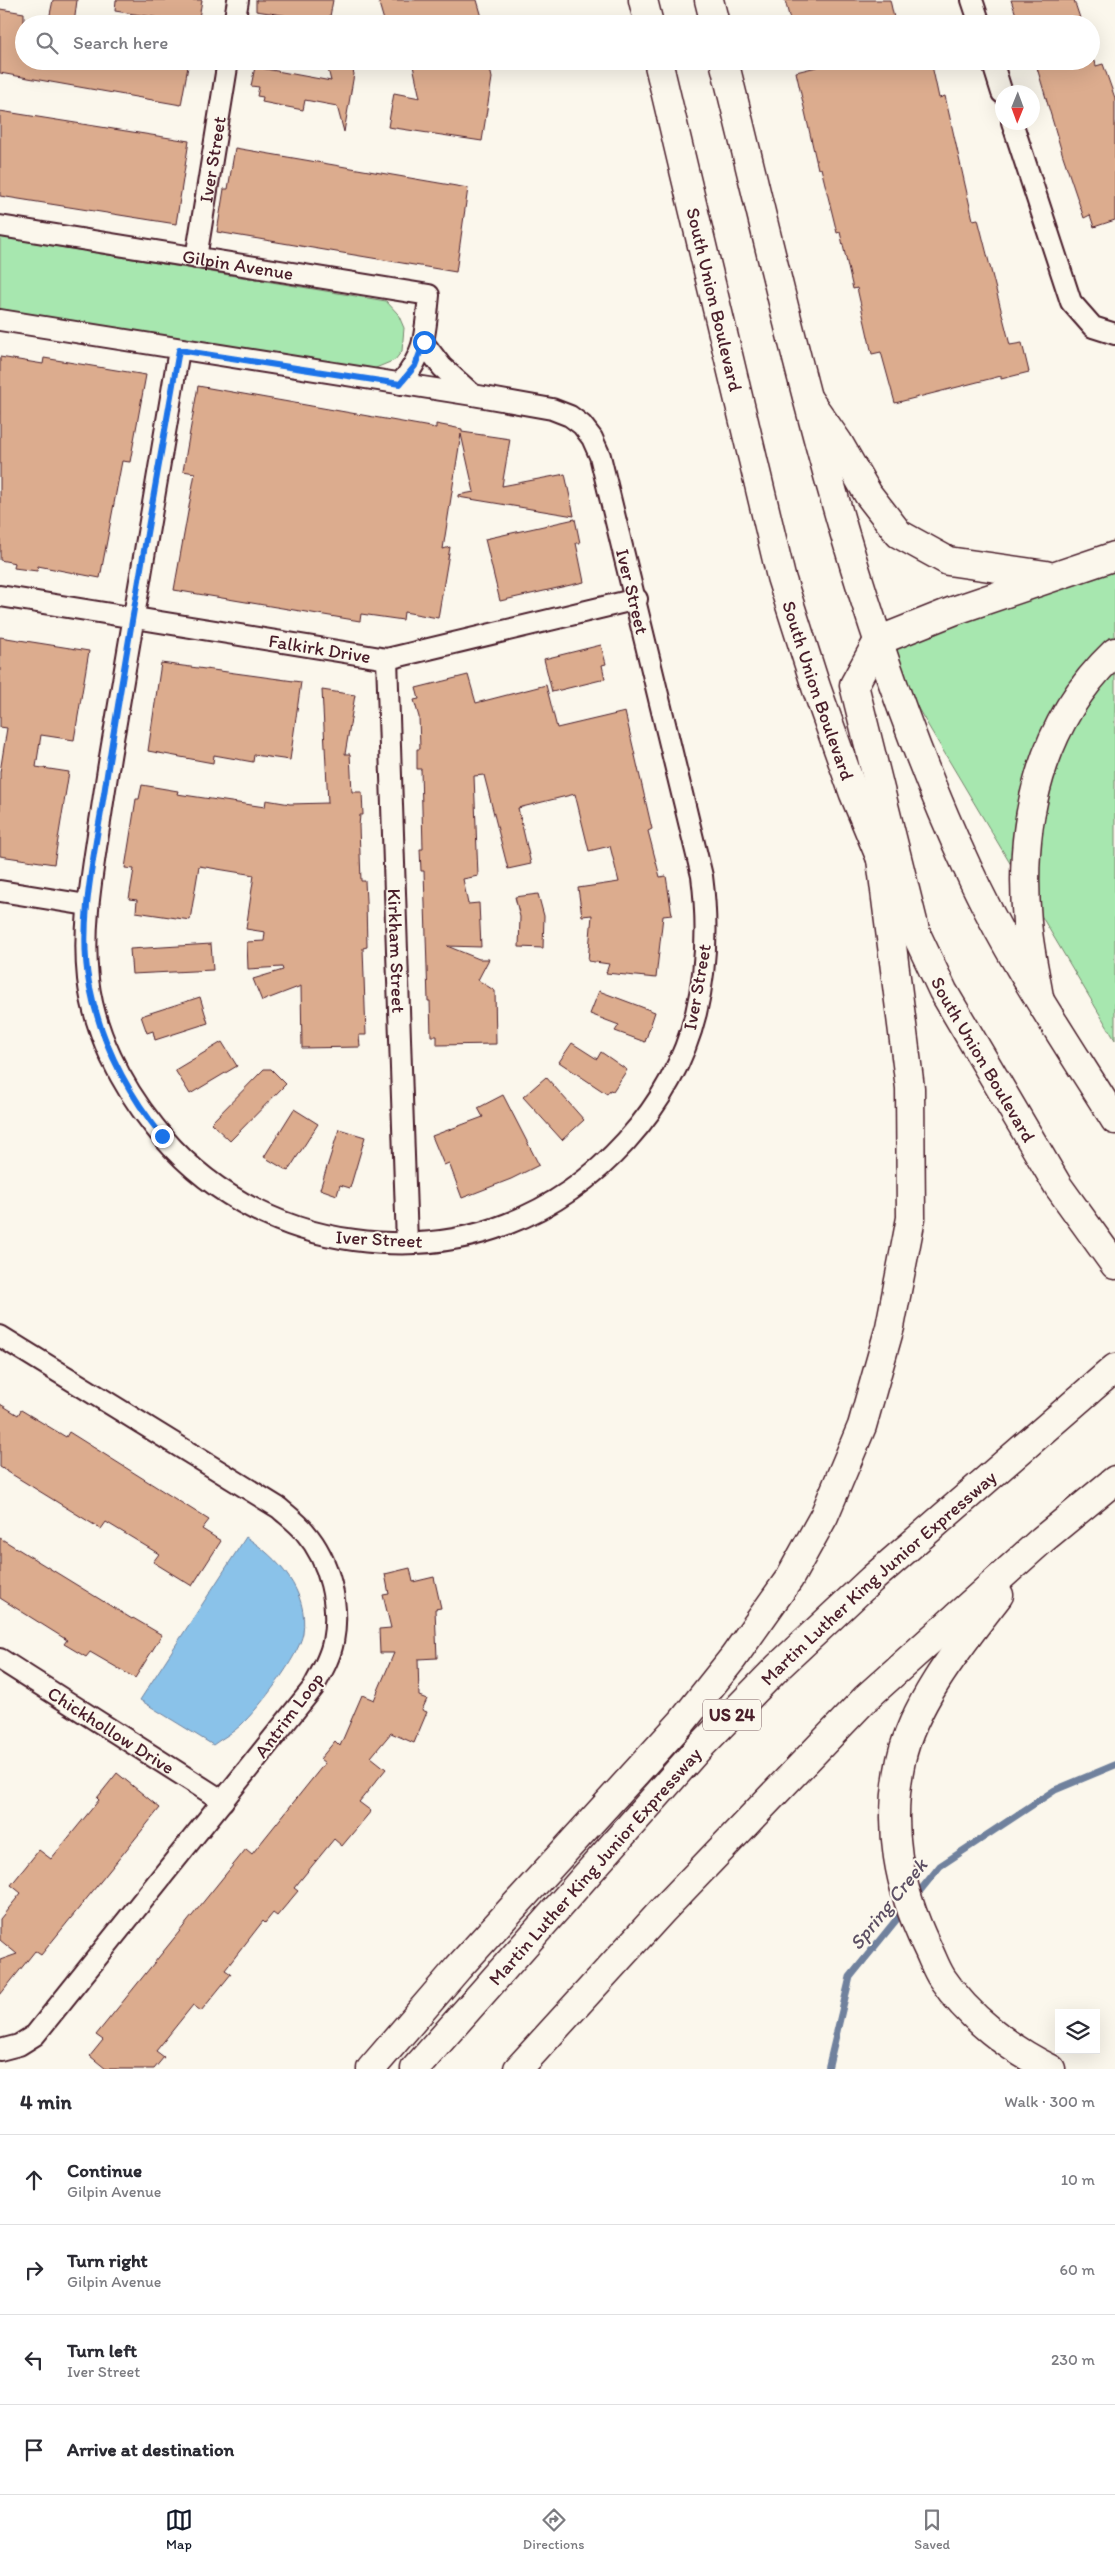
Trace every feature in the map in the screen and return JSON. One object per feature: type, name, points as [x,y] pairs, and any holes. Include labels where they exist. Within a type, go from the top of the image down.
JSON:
[{"type":"main road","points":[[643,0],[647,15]]},
{"type":"main road","points":[[709,0],[713,15]]},
{"type":"main road","name":"South Union Boulevard","points":[[660,70],[780,577],[854,794],[881,859],[943,990],[1058,1186],[1115,1265]]},
{"type":"main road","points":[[726,70],[808,399],[859,582],[907,724],[967,868],[996,928],[1115,1120]]},
{"type":"main road","points":[[808,399],[838,442],[868,494],[899,534],[948,561],[998,570],[1055,576]]},
{"type":"main road","points":[[915,930],[854,685],[878,641],[953,611],[1115,556]]},
{"type":"main road","points":[[1039,997],[1027,923],[1026,838],[1032,800],[1041,767],[1065,715],[1098,668],[1115,652]]},
{"type":"main road","points":[[371,2069],[458,1968],[682,1722],[733,1658],[789,1579],[828,1507],[868,1408],[890,1327],[911,1218],[910,1088],[881,859]]},
{"type":"main road","name":"Martin Luther King Junior Expressway","points":[[415,2069],[697,1750],[778,1667],[872,1578],[1115,1368]]},
{"type":"main road","points":[[518,2069],[662,1911],[866,1698],[1042,1540],[1115,1480]]},
{"type":"main road","points":[[1042,1540],[951,1658],[935,1683],[911,1733],[902,1760],[896,1806],[898,1864],[904,1891],[915,1921],[942,1977],[960,2000],[986,2026],[1018,2051],[1052,2069]]},
{"type":"street","points":[[236,15],[238,0]]},
{"type":"street","points":[[972,0],[977,15]]},
{"type":"street","name":"Iver Street","points":[[196,258],[227,70]]},
{"type":"street","points":[[995,70],[1000,85]]},
{"type":"street","points":[[1015,130],[1071,302],[1093,327],[1115,334]]},
{"type":"street","name":"Gilpin Avenue","points":[[0,226],[430,295],[424,342],[415,366],[400,384]]},
{"type":"street","points":[[0,320],[179,350],[473,395]]},
{"type":"street","points":[[424,342],[442,367],[473,395]]},
{"type":"street","name":"Iver Street","points":[[179,350],[87,905],[88,982],[96,1014],[109,1052],[141,1110],[162,1136],[187,1162],[239,1202],[272,1218],[332,1237],[371,1242],[407,1243],[442,1241],[508,1224],[540,1209],[567,1191],[600,1166],[626,1142],[652,1109],[685,1047],[696,1016],[703,977],[707,945],[702,876],[637,599],[600,456],[592,438],[582,425],[570,416],[552,409],[473,395]]},
{"type":"street","name":"Falkirk Drive","points":[[0,596],[387,658],[637,599]]},
{"type":"street","name":"Kirkham Street","points":[[387,658],[407,1243]]},
{"type":"street","points":[[0,891],[87,905]]},
{"type":"street","name":"Antrim Loop","points":[[0,1336],[279,1508],[305,1532],[321,1556],[332,1587],[336,1612],[333,1642],[326,1665],[313,1688],[35,2035],[19,2045],[0,2050]]},
{"type":"street","name":"Chickhollow Drive","points":[[0,1659],[223,1800]]},
{"type":"green space","points":[[0,237],[386,301],[398,314],[404,328],[402,351],[395,360],[371,370],[0,309]]},
{"type":"green space","points":[[1115,557],[1115,1040],[878,641]]},
{"type":"water","points":[[246,1537],[269,1555],[289,1577],[301,1603],[304,1618],[303,1633],[294,1655],[258,1707],[235,1731],[213,1745],[140,1700]]},
{"type":"building","points":[[53,0],[77,0],[75,15],[50,15]]},
{"type":"building","points":[[116,0],[202,0],[200,15],[141,15],[115,11]]},
{"type":"building","points":[[256,0],[333,0],[330,15],[283,15],[256,11]]},
{"type":"building","points":[[378,0],[477,0],[481,15],[382,15]]},
{"type":"building","points":[[785,0],[890,0],[893,15],[789,15]]},
{"type":"building","points":[[1011,0],[1074,0],[1079,15],[1016,15]]},
{"type":"building","points":[[0,9],[24,13],[24,15],[15,15],[15,70],[187,70],[181,105],[0,73]]},
{"type":"building","points":[[1103,64],[1115,98],[1115,220],[1094,227],[1090,215],[1084,218],[1063,156],[1038,70],[1100,70],[1100,65]]},
{"type":"building","points":[[254,70],[271,70],[331,81],[328,70],[353,70],[354,74],[344,132],[337,106],[305,100],[303,110],[262,102],[263,97],[257,96],[259,87],[251,86]]},
{"type":"building","points":[[414,70],[490,70],[492,78],[482,141],[388,127],[394,93],[420,98]]},
{"type":"building","points":[[804,70],[933,70],[939,98],[945,96],[973,220],[978,219],[1010,345],[1022,343],[1029,372],[1001,379],[1001,376],[895,403],[881,352],[872,354],[857,288],[853,289],[840,232],[837,233],[821,168],[818,169],[796,72]]},
{"type":"building","points":[[0,111],[189,141],[176,224],[0,196]]},
{"type":"building","points":[[235,148],[468,188],[456,272],[217,232],[224,189],[228,189]]},
{"type":"building","points":[[0,357],[43,364],[44,358],[146,375],[130,462],[122,461],[100,578],[38,566],[37,571],[14,568],[15,563],[0,560]]},
{"type":"building","points":[[198,386],[436,428],[436,424],[462,429],[462,432],[510,439],[502,486],[565,474],[574,516],[458,497],[458,495],[474,492],[461,434],[443,549],[450,547],[438,618],[404,612],[403,620],[361,614],[360,621],[174,590],[195,473],[183,471]]},
{"type":"building","points":[[575,519],[580,543],[576,543],[584,582],[500,601],[485,539]]},
{"type":"building","points":[[0,637],[89,651],[74,740],[41,735],[36,767],[69,772],[54,864],[0,856],[0,772],[7,728],[0,727]]},
{"type":"building","points":[[601,645],[606,664],[602,665],[605,679],[552,692],[544,659]]},
{"type":"building","points":[[161,663],[301,682],[290,760],[254,755],[253,762],[214,755],[213,763],[148,751]]},
{"type":"building","points":[[468,675],[476,703],[546,685],[557,728],[625,712],[652,829],[648,831],[660,877],[666,876],[672,915],[663,916],[656,978],[606,973],[609,964],[588,961],[592,915],[582,916],[578,888],[619,882],[610,846],[589,851],[575,794],[518,808],[531,864],[508,869],[484,775],[474,776],[478,876],[463,879],[468,904],[479,903],[481,947],[447,946],[479,959],[489,959],[478,980],[495,991],[496,1044],[437,1045],[437,1036],[431,1036],[430,1001],[428,1001],[424,871],[421,871],[420,849],[423,849],[421,769],[417,769],[417,749],[420,749],[419,717],[414,700],[419,699],[416,688]]},
{"type":"building","points":[[322,690],[355,695],[345,754],[350,754],[352,792],[362,792],[363,815],[360,815],[359,826],[361,881],[365,881],[367,947],[363,948],[366,1035],[359,1035],[360,1047],[302,1048],[301,986],[262,1001],[253,979],[283,970],[282,967],[248,969],[247,942],[264,941],[265,932],[246,929],[254,875],[199,866],[190,920],[136,912],[137,900],[129,899],[134,869],[125,868],[136,799],[139,799],[142,785],[178,791],[177,794],[265,807],[266,800],[290,804],[328,803]]},
{"type":"building","points":[[538,894],[544,916],[543,948],[519,947],[520,917],[515,897]]},
{"type":"building","points":[[211,944],[213,970],[132,974],[130,949]]},
{"type":"building","points":[[599,991],[655,1012],[645,1042],[615,1031],[619,1025],[590,1014]]},
{"type":"building","points":[[200,997],[208,1023],[155,1040],[153,1031],[147,1033],[141,1016]]},
{"type":"building","points":[[222,1042],[237,1066],[190,1094],[175,1070]]},
{"type":"building","points":[[572,1043],[597,1059],[601,1052],[627,1070],[613,1091],[610,1090],[607,1094],[559,1062]]},
{"type":"building","points":[[264,1069],[271,1069],[286,1084],[230,1141],[211,1123]]},
{"type":"building","points":[[546,1077],[584,1120],[562,1140],[523,1097]]},
{"type":"building","points":[[503,1095],[539,1165],[511,1179],[462,1198],[449,1163],[444,1165],[432,1136],[483,1117],[478,1108]]},
{"type":"building","points":[[294,1109],[318,1124],[288,1171],[264,1157]]},
{"type":"building","points":[[339,1129],[365,1137],[350,1188],[340,1185],[337,1195],[320,1189]]},
{"type":"building","points":[[0,1404],[18,1415],[21,1410],[66,1437],[69,1432],[209,1520],[202,1529],[221,1541],[192,1586],[153,1562],[159,1554],[106,1522],[101,1529],[0,1467]]},
{"type":"building","points":[[0,1538],[132,1619],[162,1635],[135,1678],[90,1652],[86,1657],[64,1644],[67,1640],[0,1598]]},
{"type":"building","points":[[410,1568],[413,1582],[434,1577],[441,1608],[435,1609],[437,1658],[418,1659],[419,1696],[427,1699],[422,1710],[427,1712],[414,1743],[391,1733],[371,1757],[386,1769],[359,1802],[371,1811],[342,1846],[334,1839],[294,1888],[298,1891],[277,1916],[273,1913],[265,1923],[263,1921],[225,1970],[231,1974],[201,2011],[193,2005],[156,2051],[164,2057],[154,2069],[106,2069],[90,2056],[103,2040],[96,2035],[246,1849],[252,1854],[325,1763],[320,1759],[335,1741],[340,1746],[362,1695],[374,1700],[394,1653],[380,1653],[379,1629],[391,1628],[383,1595],[389,1594],[385,1574]]},
{"type":"building","points":[[117,1773],[160,1808],[41,1955],[35,1951],[0,1995],[0,1960],[17,1954],[0,1940],[0,1919],[21,1893],[11,1885],[39,1850],[51,1859],[99,1800],[97,1798]]},
{"type":"waterway","name":"Spring Creek","points":[[915,1897],[940,1866],[1055,1790],[1115,1765]]},
{"type":"waterway","name":"Spring Creek","points":[[828,2069],[850,1977],[905,1909]]},
{"type":"route","points":[[162,1136],[141,1110],[109,1052],[96,1014],[88,982],[86,943],[87,905],[179,350],[400,384],[415,366],[424,342]]}]
